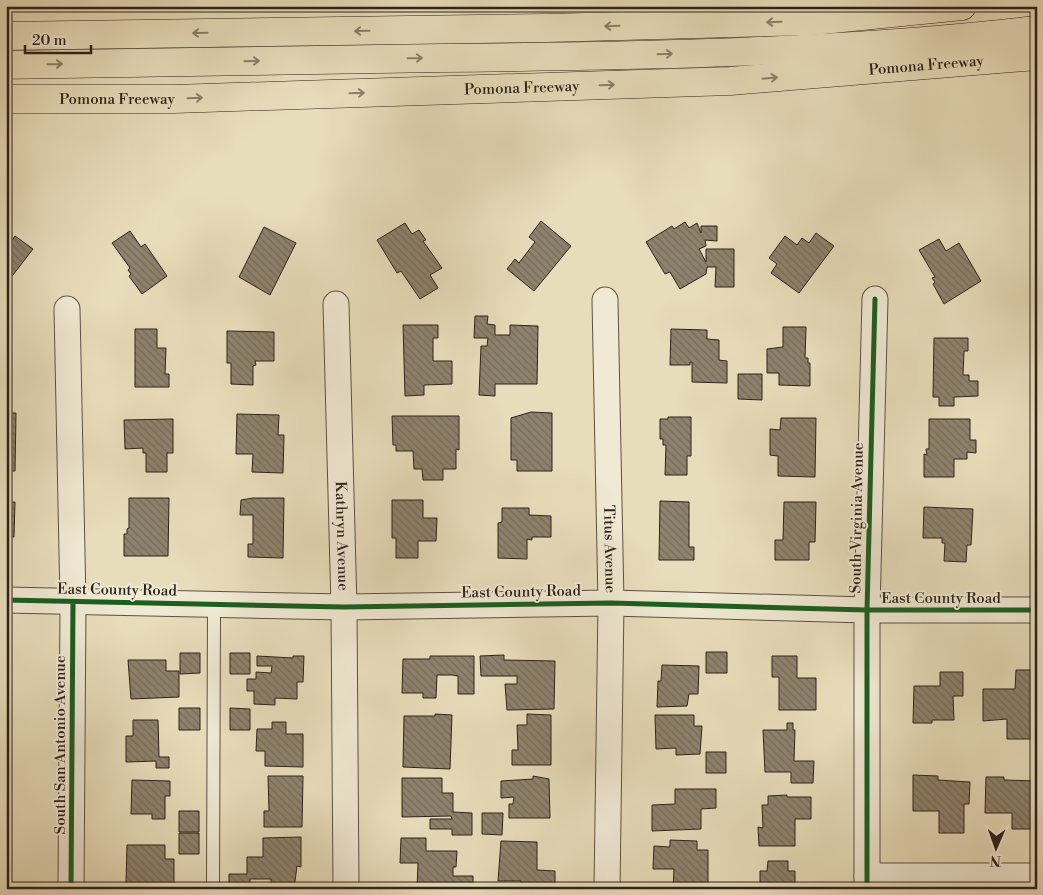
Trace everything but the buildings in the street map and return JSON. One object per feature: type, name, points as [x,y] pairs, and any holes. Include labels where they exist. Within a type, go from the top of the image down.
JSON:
[{"type":"highway","points":[[6,36],[547,28],[812,21],[962,6]]},
{"type":"highway","points":[[6,64],[593,56],[735,52],[958,39],[1037,30]]},
{"type":"highway","name":"Pomona Freeway","points":[[6,99],[174,99],[730,81],[1037,56]]},
{"type":"street","name":"South Virginia Avenue","points":[[867,882],[867,610],[874,298]]},
{"type":"street","name":"Titus Avenue","points":[[604,300],[611,602],[607,889]]},
{"type":"street","name":"Kathryn Avenue","points":[[336,304],[344,608],[346,889]]},
{"type":"street","name":"South San Antonio Avenue","points":[[67,309],[73,602],[71,889]]},
{"type":"street","name":"East County Road","points":[[6,600],[344,608],[611,602],[867,610],[1037,610]]},
{"type":"street","points":[[867,882],[1037,876]]},
{"type":"lane","points":[[213,889],[214,605]]},
{"type":"cycle path","points":[[867,889],[867,610],[875,299]]},
{"type":"cycle path","points":[[6,600],[344,607],[611,603],[867,610],[1037,610]]},
{"type":"cycle path","points":[[71,889],[73,602]]}]
